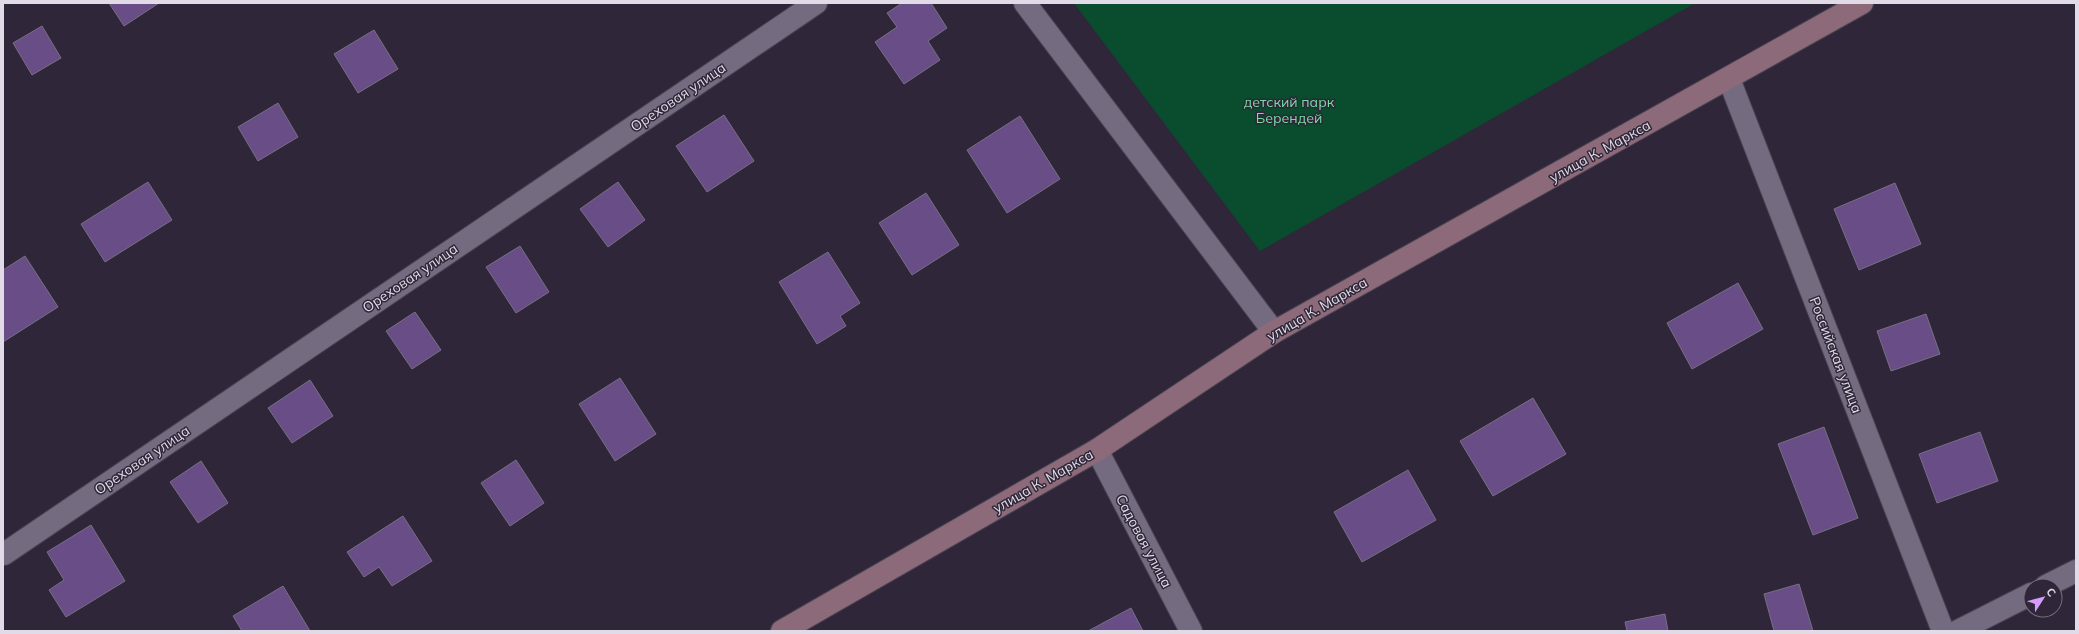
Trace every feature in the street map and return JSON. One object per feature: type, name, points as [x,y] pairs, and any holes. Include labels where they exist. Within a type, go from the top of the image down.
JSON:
[{"type":"main road","name":"улица К. Маркса","points":[[782,631],[1097,450],[1274,332],[1729,79],[1862,3]]},
{"type":"street","name":"Ореховая улица","points":[[3,554],[816,3]]},
{"type":"street","points":[[1026,3],[1274,332]]},
{"type":"street","name":"Российская улица","points":[[1729,79],[1943,631]]},
{"type":"street","name":"Садовая улица","points":[[1097,450],[1191,631]]},
{"type":"street","points":[[2062,578],[2076,571]]},
{"type":"street","points":[[1958,631],[2023,598]]},
{"type":"green space","name":"детский парк Берендей","points":[[1074,3],[1695,3],[1260,251]]},
{"type":"building","points":[[109,3],[159,3],[124,26]]},
{"type":"building","points":[[902,3],[931,3],[947,28],[928,41],[940,60],[904,84],[875,42],[897,27],[887,13]]},
{"type":"building","points":[[42,26],[61,58],[32,75],[13,43]]},
{"type":"building","points":[[374,30],[398,69],[358,93],[334,54]]},
{"type":"building","points":[[278,103],[298,137],[258,161],[238,127]]},
{"type":"building","points":[[724,115],[754,161],[707,192],[676,146]]},
{"type":"building","points":[[1020,116],[1060,179],[1007,213],[967,150]]},
{"type":"building","points":[[148,182],[172,220],[105,262],[81,224]]},
{"type":"building","points":[[618,182],[645,220],[608,247],[580,209]]},
{"type":"building","points":[[1895,183],[1921,244],[1859,270],[1834,209]]},
{"type":"building","points":[[926,193],[959,245],[912,275],[879,223]]},
{"type":"building","points":[[520,246],[549,292],[516,313],[486,267]]},
{"type":"building","points":[[828,252],[860,303],[840,316],[846,326],[817,344],[779,282]]},
{"type":"building","points":[[25,256],[58,307],[3,342],[3,270]]},
{"type":"building","points":[[1738,283],[1763,329],[1692,369],[1667,323]]},
{"type":"building","points":[[415,312],[441,350],[412,369],[386,331]]},
{"type":"building","points":[[1926,314],[1940,354],[1891,371],[1877,331]]},
{"type":"building","points":[[620,378],[656,434],[615,461],[579,404]]},
{"type":"building","points":[[310,380],[333,416],[292,443],[268,408]]},
{"type":"building","points":[[1533,398],[1566,454],[1493,496],[1460,441]]},
{"type":"building","points":[[1824,427],[1858,518],[1813,535],[1778,444]]},
{"type":"building","points":[[1980,432],[1998,481],[1937,503],[1919,454]]},
{"type":"building","points":[[516,460],[544,503],[510,526],[481,483]]},
{"type":"building","points":[[201,461],[228,503],[198,523],[170,482]]},
{"type":"building","points":[[1408,470],[1436,520],[1362,562],[1334,512]]},
{"type":"building","points":[[403,516],[432,561],[392,586],[379,567],[364,577],[347,552]]},
{"type":"building","points":[[91,525],[125,581],[66,617],[49,590],[64,580],[47,552]]},
{"type":"building","points":[[1799,584],[1813,631],[1774,631],[1764,594]]},
{"type":"building","points":[[283,586],[310,631],[242,631],[233,616]]},
{"type":"building","points":[[1131,608],[1143,631],[1088,631]]},
{"type":"building","points":[[1665,614],[1668,631],[1627,631],[1625,622]]}]
